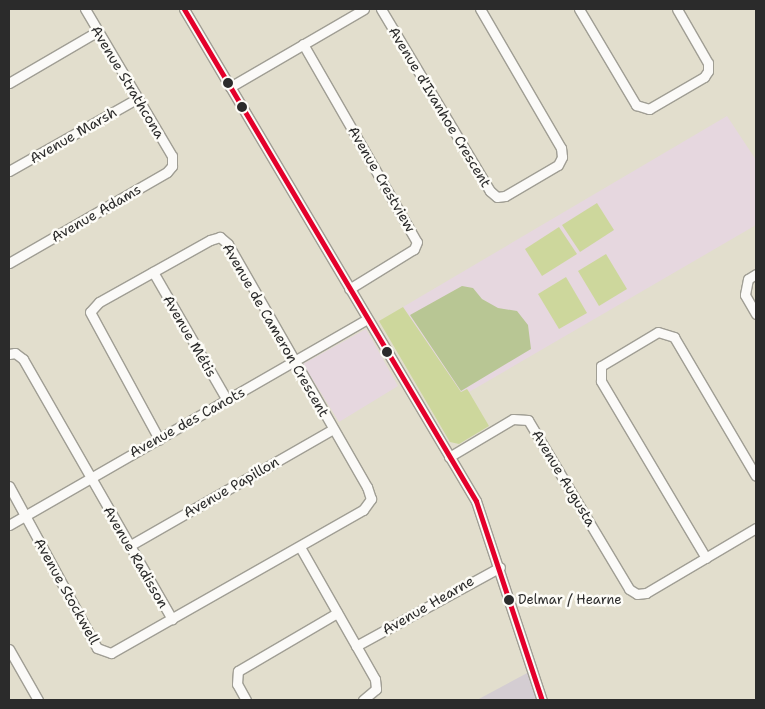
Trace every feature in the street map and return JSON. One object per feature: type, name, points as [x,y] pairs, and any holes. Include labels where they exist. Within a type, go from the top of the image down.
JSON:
[{"type":"street","name":"Avenue Strathcona","points":[[85,9],[172,156]]},
{"type":"street","points":[[184,9],[366,320],[476,501],[500,567],[542,700]]},
{"type":"street","points":[[230,87],[364,9]]},
{"type":"street","name":"Avenue d'Ivanhoe Crescent","points":[[381,9],[490,191],[497,197],[504,196],[558,165],[562,157],[561,148],[480,9]]},
{"type":"street","points":[[579,9],[636,106],[649,109],[704,77],[708,71],[708,63],[677,9]]},
{"type":"street","points":[[9,83],[98,30]]},
{"type":"street","name":"Avenue Crestview","points":[[304,44],[417,242],[414,249],[349,289]]},
{"type":"street","name":"Avenue Marsh","points":[[9,171],[138,98]]},
{"type":"street","name":"Avenue Adams","points":[[9,263],[167,172],[172,156]]},
{"type":"street","name":"Avenue de Cameron Crescent","points":[[158,438],[90,312],[99,302],[220,237],[228,244],[367,487],[371,499]]},
{"type":"street","name":"Avenue Métis","points":[[153,272],[227,400]]},
{"type":"street","points":[[756,274],[748,279],[745,295],[756,314]]},
{"type":"street","name":"Avenue des Canots","points":[[9,525],[366,320]]},
{"type":"street","points":[[756,476],[674,337],[658,332],[601,366],[601,381],[706,558],[756,528]]},
{"type":"street","name":"Avenue Radisson","points":[[9,354],[15,353],[24,359],[172,619],[363,510],[371,499]]},
{"type":"street","name":"Avenue Augusta","points":[[449,457],[513,419],[528,420],[629,589],[637,594],[646,593],[706,558]]},
{"type":"street","name":"Avenue Papillon","points":[[129,546],[333,429]]},
{"type":"street","name":"Avenue Stockwell","points":[[9,486],[97,648],[111,653],[172,619]]},
{"type":"street","points":[[300,547],[375,679],[376,689],[363,700]]},
{"type":"street","name":"Avenue Hearne","points":[[356,646],[500,567]]},
{"type":"street","points":[[246,700],[237,684],[238,671],[337,613]]},
{"type":"street","points":[[9,649],[38,700]]},
{"type":"shaded area","points":[[727,116],[756,160],[756,225],[469,392],[467,389],[461,393],[403,307]]},
{"type":"shaded area","points":[[366,329],[398,386],[339,422],[303,364]]},
{"type":"shaded area","points":[[531,671],[539,700],[477,700]]},
{"type":"green space","points":[[597,203],[614,230],[580,252],[562,225]]},
{"type":"green space","points":[[559,227],[577,254],[542,276],[525,249]]},
{"type":"green space","points":[[606,254],[627,289],[599,306],[578,271]]},
{"type":"green space","points":[[566,277],[587,313],[559,329],[538,294]]},
{"type":"green space","points":[[462,286],[473,288],[482,299],[498,308],[517,311],[528,325],[531,349],[461,391],[410,315]]},
{"type":"green space","points":[[403,307],[461,392],[467,389],[489,426],[459,444],[450,442],[379,321]]},
{"type":"transit line","points":[[184,9],[476,501],[542,700]]},
{"type":"place","name":"Delmar / Hearne","points":[[509,600]]}]
